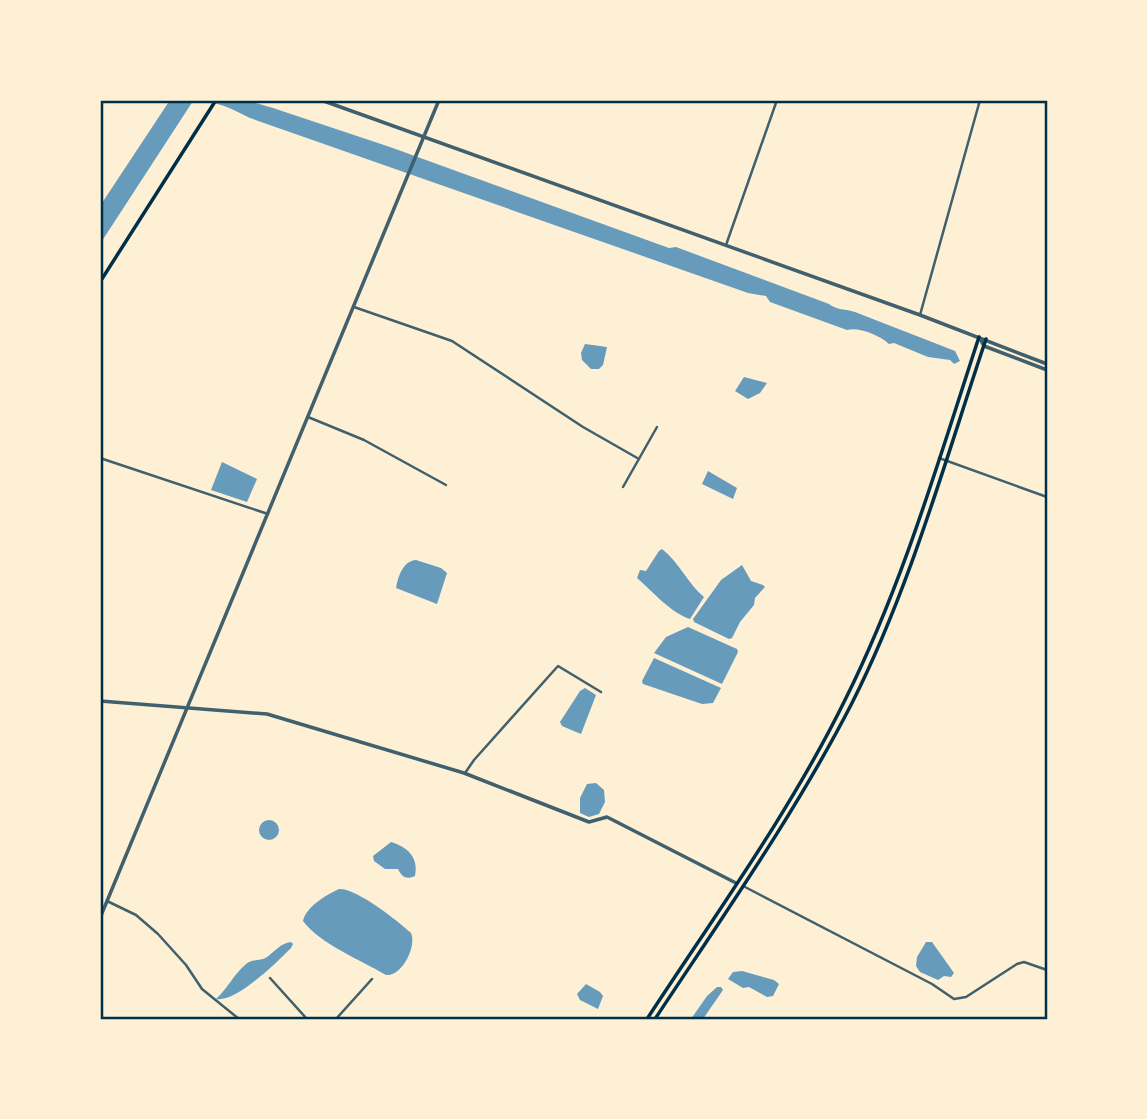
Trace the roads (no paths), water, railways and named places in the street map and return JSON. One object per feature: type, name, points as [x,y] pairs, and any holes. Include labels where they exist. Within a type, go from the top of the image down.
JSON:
[{"type":"main road","points":[[100,282],[216,100]]},
{"type":"main road","points":[[647,1019],[804,776],[852,687],[895,586],[979,337]]},
{"type":"main road","points":[[655,1019],[805,788],[852,701],[902,588],[986,339]]},
{"type":"street","points":[[321,100],[920,315],[1047,364]]},
{"type":"street","points":[[100,918],[439,100]]},
{"type":"street","points":[[726,245],[777,100]]},
{"type":"street","points":[[920,315],[980,100]]},
{"type":"street","points":[[354,306],[452,341],[583,427],[639,459]]},
{"type":"street","points":[[979,337],[984,346],[1047,370]]},
{"type":"street","points":[[308,417],[364,440],[446,485]]},
{"type":"street","points":[[623,487],[657,428]]},
{"type":"street","points":[[100,458],[268,514]]},
{"type":"street","points":[[939,458],[1047,497]]},
{"type":"street","points":[[464,773],[558,666],[601,692]]},
{"type":"street","points":[[100,701],[267,714],[464,773],[589,822],[607,817],[736,883]]},
{"type":"street","points":[[742,886],[932,984],[954,999],[966,997],[1017,964],[1024,962],[1047,970]]},
{"type":"street","points":[[107,901],[136,915],[158,934],[186,965],[202,989],[239,1019]]},
{"type":"street","points":[[270,978],[307,1019]]},
{"type":"street","points":[[337,1019],[372,979]]},
{"type":"water","points":[[170,100],[245,100],[273,108],[390,147],[669,248],[676,247],[835,307],[855,312],[955,351],[960,361],[954,364],[950,360],[928,357],[894,343],[889,344],[869,332],[847,330],[770,302],[766,296],[748,293],[209,102],[193,101],[100,244],[100,206]]},
{"type":"water","points":[[585,344],[607,347],[603,365],[599,369],[591,369],[582,360],[581,353]]},
{"type":"water","points":[[744,377],[767,383],[760,393],[748,399],[735,391]]},
{"type":"water","points":[[222,462],[257,479],[247,502],[211,490]]},
{"type":"water","points":[[708,471],[737,488],[733,499],[702,484]]},
{"type":"water","points":[[662,549],[704,597],[690,619],[669,607],[637,578],[640,570],[646,571]]},
{"type":"water","points":[[416,560],[441,568],[447,573],[437,604],[396,588],[404,566]]},
{"type":"water","points":[[742,565],[751,581],[765,587],[729,639],[694,622],[693,619],[721,580]]},
{"type":"water","points":[[688,627],[737,649],[738,652],[722,684],[654,653],[666,637]]},
{"type":"water","points":[[654,658],[721,688],[713,703],[702,704],[643,684]]},
{"type":"water","points":[[585,688],[596,695],[581,734],[562,726],[560,722],[580,691]]},
{"type":"water","points":[[596,783],[604,790],[605,802],[599,814],[589,817],[580,813],[580,798],[587,784]]},
{"type":"water","points":[[269,820],[276,823],[279,830],[276,837],[269,840],[262,837],[259,830],[262,823]]},
{"type":"water","points":[[391,842],[411,854],[415,864],[415,876],[405,877],[398,869],[385,869],[374,861],[373,856]]},
{"type":"water","points":[[339,889],[366,899],[411,933],[410,953],[398,971],[386,975],[330,944],[303,921],[312,906]]},
{"type":"water","points":[[291,942],[291,948],[256,980],[234,995],[216,999],[246,964],[264,958]]},
{"type":"water","points":[[926,942],[932,942],[954,973],[951,977],[944,976],[938,980],[920,972],[916,966],[917,957]]},
{"type":"water","points":[[742,971],[774,980],[779,984],[773,996],[767,997],[749,987],[743,988],[728,979],[733,972]]},
{"type":"water","points":[[586,984],[603,996],[598,1009],[580,1000],[577,994]]},
{"type":"water","points":[[717,987],[723,990],[703,1019],[691,1019],[707,996]]}]
